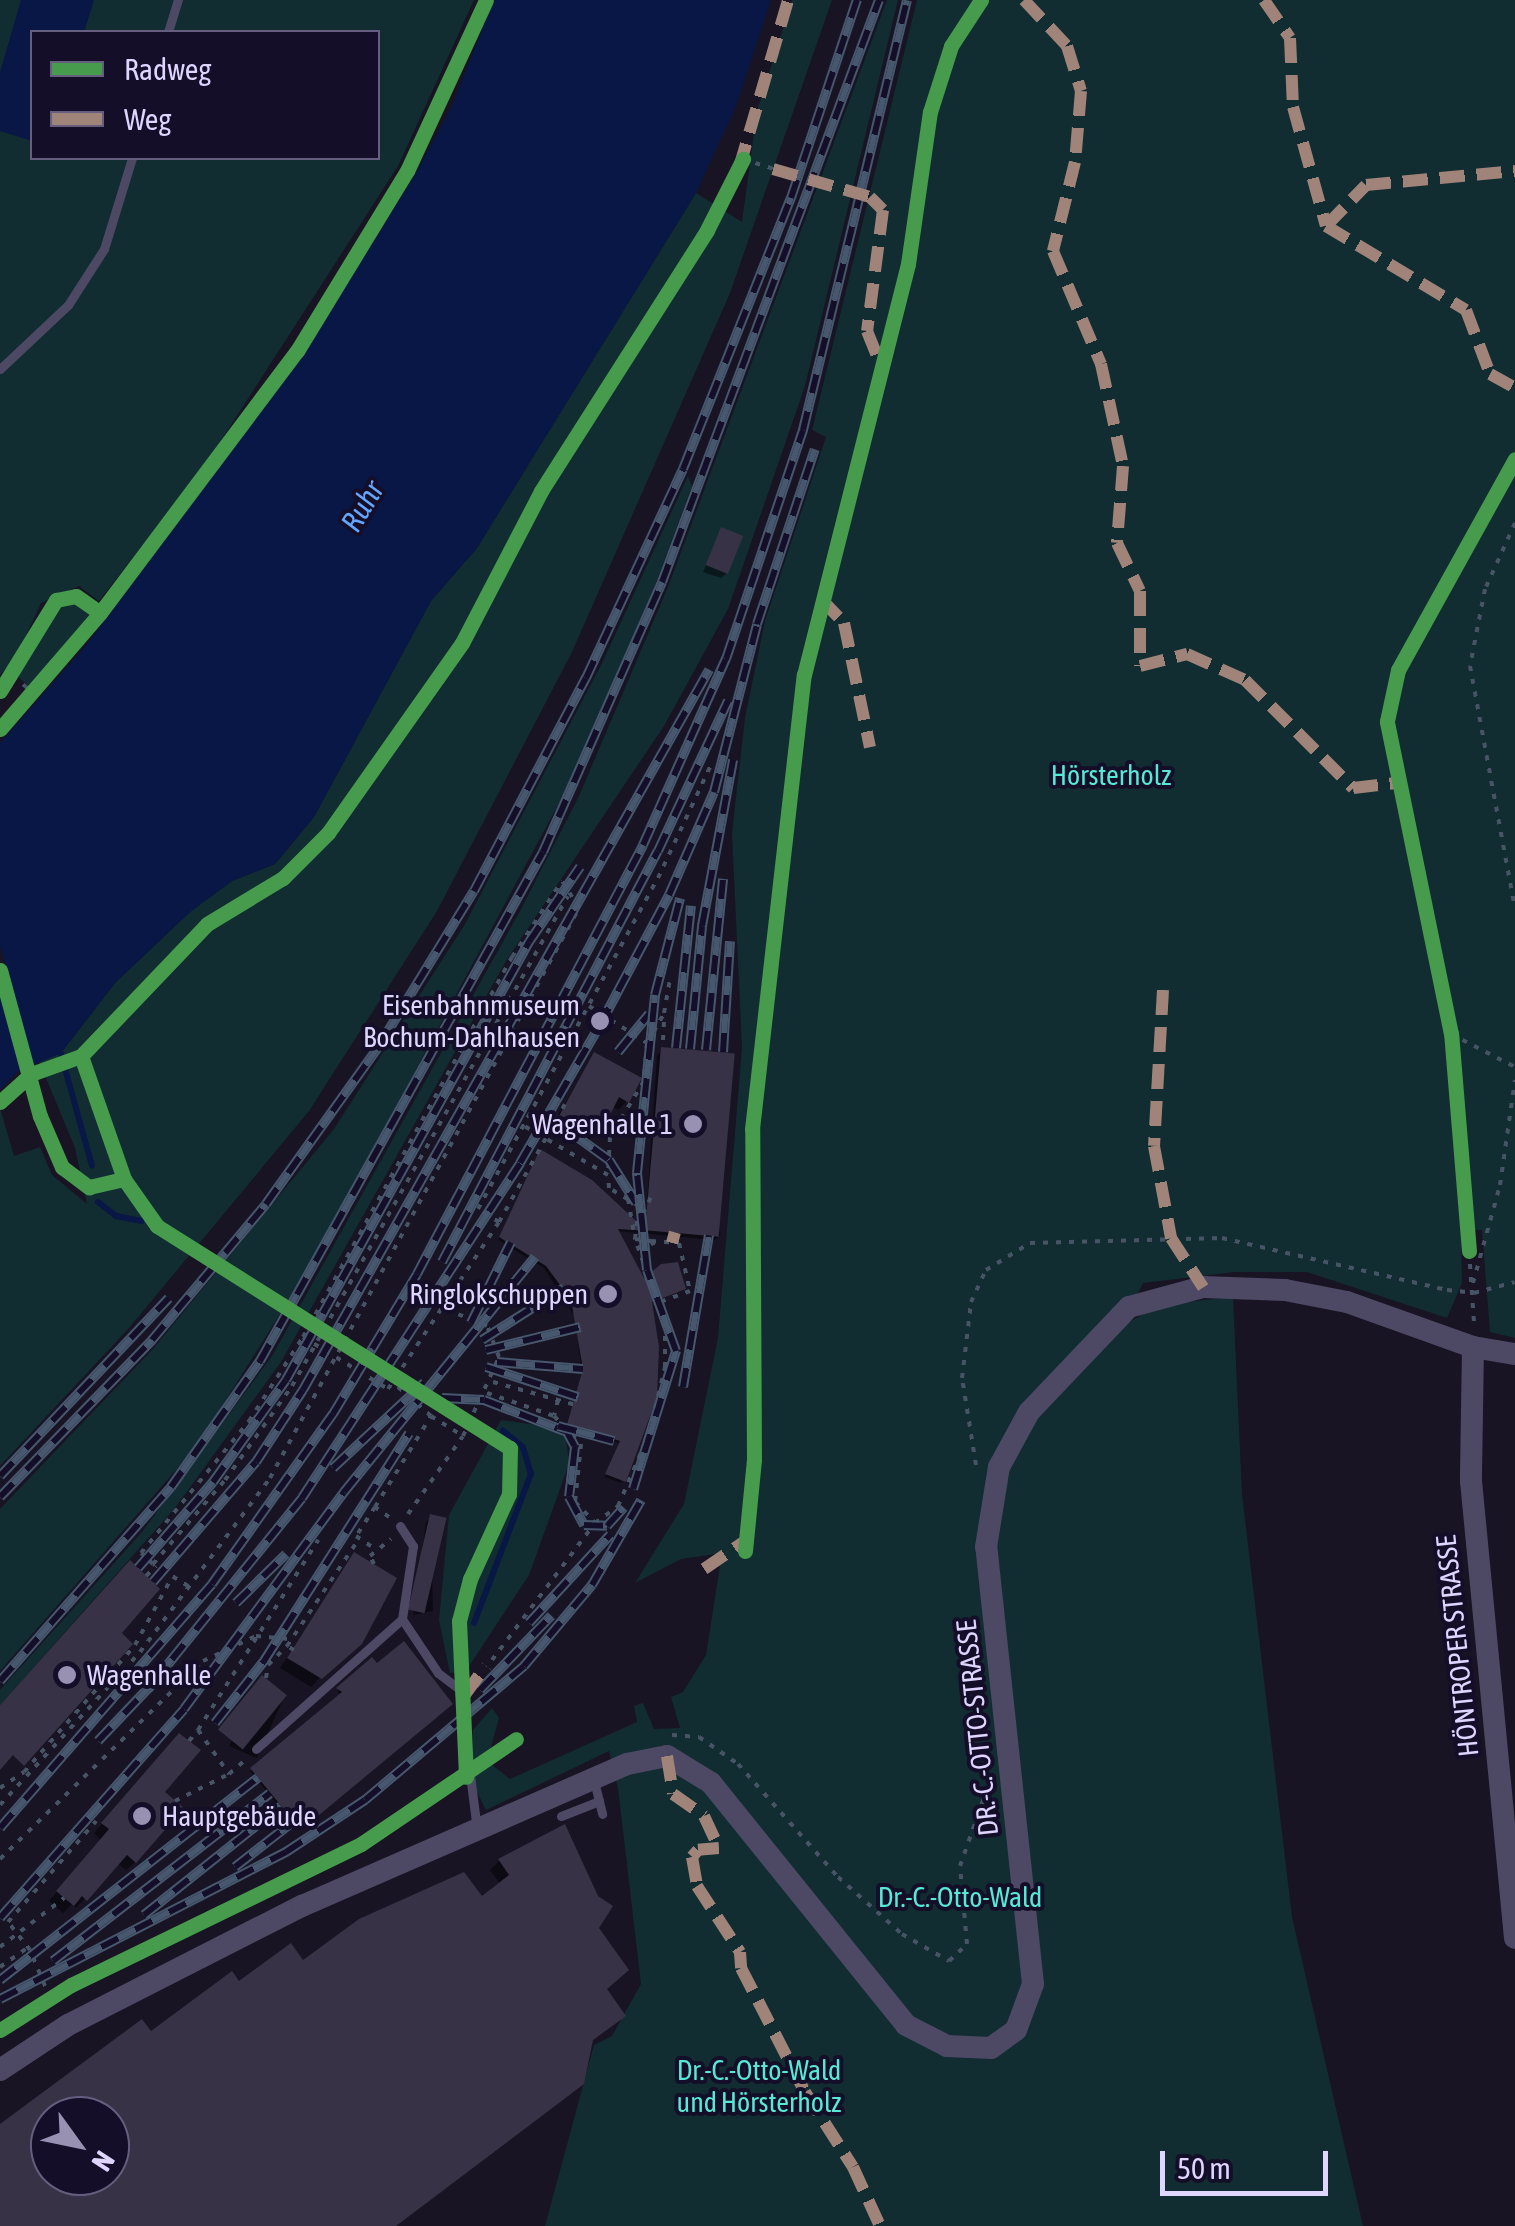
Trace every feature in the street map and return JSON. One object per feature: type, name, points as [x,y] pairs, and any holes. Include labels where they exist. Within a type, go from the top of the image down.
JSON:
[{"type":"street","name":"DR.-C.-OTTO-STRASSE","points":[[0,2070],[152,1980],[478,1831],[596,1790],[654,1756],[690,1766],[906,2025],[967,2051],[1006,2039],[1025,2016],[1033,1965],[986,1547],[999,1467],[1029,1412],[1114,1318],[1166,1292],[1234,1286],[1347,1302],[1473,1348],[1515,1354]]},
{"type":"street","name":"HÖNTROPER STRASSE","points":[[1473,1348],[1471,1481],[1515,1938]]},
{"type":"lane","points":[[169,30],[178,0]]},
{"type":"lane","points":[[0,369],[68,305],[104,250],[131,160]]},
{"type":"lane","points":[[256,1749],[402,1619],[413,1546],[400,1526]]},
{"type":"lane","points":[[402,1619],[438,1673],[458,1690],[478,1831]]},
{"type":"lane","points":[[561,1816],[596,1790],[602,1814]]},
{"type":"path","points":[[743,159],[772,168]]},
{"type":"path","points":[[1515,523],[1486,589],[1470,666],[1515,910]]},
{"type":"path","points":[[13,676],[33,693]]},
{"type":"path","points":[[499,1222],[478,1209],[589,1006],[710,768]]},
{"type":"path","points":[[0,1805],[140,1652],[270,1478],[580,908],[568,896],[562,881],[512,957],[303,1337],[250,1422],[141,1553],[188,1587]]},
{"type":"path","points":[[146,1576],[261,1432],[316,1344],[568,896]]},
{"type":"path","points":[[663,1040],[670,980]]},
{"type":"path","points":[[589,1006],[646,1043]]},
{"type":"path","points":[[643,1214],[628,1199],[608,1190],[610,1137],[644,1081],[646,1043],[664,1013]]},
{"type":"path","points":[[1450,1027],[1453,1053]]},
{"type":"path","points":[[1450,1027],[1515,1067]]},
{"type":"path","points":[[1473,1283],[1500,1185],[1515,1080]]},
{"type":"path","points":[[303,1337],[388,1389],[499,1222],[565,1104]]},
{"type":"path","points":[[524,1126],[608,1175]]},
{"type":"path","points":[[635,1239],[652,1195]]},
{"type":"path","points":[[492,1660],[594,1522],[618,1506],[650,1434],[666,1367],[658,1303],[635,1239],[628,1199]]},
{"type":"path","points":[[976,1474],[962,1378],[971,1302],[986,1270],[1030,1243],[1222,1238],[1474,1299],[1515,1298]]},
{"type":"path","points":[[635,1239],[679,1243],[690,1291],[658,1303]]},
{"type":"path","points":[[652,1240],[657,1250]]},
{"type":"path","points":[[1468,1243],[1474,1299],[1473,1348]]},
{"type":"path","points":[[1474,1299],[1515,1282]]},
{"type":"path","points":[[359,1539],[382,1552],[463,1436],[492,1382],[500,1356],[492,1334],[474,1318],[443,1308]]},
{"type":"path","points":[[392,1382],[431,1416],[463,1436]]},
{"type":"path","points":[[492,1382],[576,1405]]},
{"type":"path","points":[[487,1393],[554,1416],[581,1444],[575,1502],[594,1522]]},
{"type":"path","points":[[554,1416],[558,1400]]},
{"type":"path","points":[[266,1678],[268,1665],[288,1646],[359,1539],[431,1416]]},
{"type":"path","points":[[375,1507],[400,1526]]},
{"type":"path","points":[[190,1741],[318,1540]]},
{"type":"path","points":[[374,1564],[376,1549]]},
{"type":"path","points":[[0,1788],[24,1772],[135,1646],[172,1577]]},
{"type":"path","points":[[0,1859],[203,1661],[256,1636],[292,1639]]},
{"type":"path","points":[[288,1646],[294,1650]]},
{"type":"path","points":[[198,1730],[230,1774]]},
{"type":"path","points":[[666,1736],[681,1732],[716,1746],[838,1877],[902,1934],[949,1961],[967,1944],[960,1866],[986,1800],[986,1770]]},
{"type":"path","points":[[175,1801],[230,1774],[256,1749]]},
{"type":"path","points":[[50,1998],[29,1948],[8,1922],[96,1820]]},
{"type":"path","points":[[0,1947],[64,1898]]},
{"type":"path","points":[[0,1967],[29,1948]]},
{"type":"green space","points":[[0,0],[474,0],[398,166],[209,459],[99,601],[79,586],[41,603],[16,657],[0,675]]},
{"type":"green space","points":[[792,0],[832,0],[730,293],[572,652],[437,911],[309,1111],[129,1328],[0,1466],[0,1108],[14,1156],[40,1147],[52,1175],[87,1204],[75,1148],[39,1061],[61,1053],[115,983],[190,912],[232,881],[275,864],[314,817],[431,601],[477,548],[696,193],[742,222],[757,111]]},
{"type":"green space","points":[[887,0],[898,0],[805,386],[728,609],[664,726],[506,961],[281,1362],[175,1508],[0,1705],[0,1690],[142,1532],[272,1356],[520,911],[579,796],[668,587]]},
{"type":"green space","points":[[917,0],[1515,0],[1515,1338],[1490,1332],[1482,1230],[1461,1230],[1462,1283],[1447,1318],[1307,1272],[1235,1272],[1143,1283],[1121,1327],[1158,1305],[1233,1297],[1242,1494],[1292,1917],[1363,2226],[545,2226],[594,2045],[612,2036],[641,1984],[618,1788],[609,1751],[486,1810],[472,1782],[473,1730],[492,1708],[499,1718],[487,1761],[510,1779],[637,1722],[634,1706],[643,1703],[654,1729],[680,1728],[671,1697],[683,1692],[706,1655],[722,1553],[681,1559],[635,1583],[684,1504],[718,1338],[742,1048],[732,833],[745,718],[765,621],[826,437],[812,430]]},
{"type":"green space","points":[[688,476],[692,486],[654,588],[565,792],[312,1263],[197,1446],[0,1671],[0,1509],[153,1349],[334,1129],[465,924],[602,663]]},
{"type":"green space","points":[[68,599],[92,613],[30,687],[18,677],[52,612]]},
{"type":"green space","points":[[501,1420],[545,1426],[566,1438],[569,1464],[529,1575],[466,1671],[450,1673],[439,1620],[449,1515]]},
{"type":"water","points":[[21,0],[94,0],[85,30],[30,30],[30,140],[0,131],[0,72]]},
{"type":"water","name":"Ruhr","points":[[494,0],[771,0],[736,106],[696,193],[477,548],[431,601],[314,817],[275,864],[232,881],[190,912],[115,983],[61,1053],[17,1072],[0,1090],[0,743],[88,643],[303,355],[415,175],[452,106]]},
{"type":"pier","points":[[0,946],[34,1069],[23,1075],[0,991]]},
{"type":"building","points":[[721,527],[743,536],[728,574],[706,565]]},
{"type":"building","name":"Wagenhalle 1","points":[[661,1047],[735,1053],[719,1237],[645,1230]]},
{"type":"building","points":[[594,1052],[642,1078],[629,1103],[619,1097],[599,1137],[559,1116]]},
{"type":"building","name":"Ringlokschuppen","points":[[540,1149],[592,1180],[647,1231],[618,1229],[644,1278],[661,1264],[678,1262],[686,1289],[652,1302],[659,1347],[657,1397],[626,1482],[605,1474],[620,1441],[567,1424],[583,1369],[571,1300],[546,1266],[499,1237]]},
{"type":"building","points":[[430,1514],[447,1518],[425,1613],[408,1609]]},
{"type":"building","points":[[354,1552],[397,1578],[362,1644],[322,1679],[287,1658]]},
{"type":"building","name":"Wagenhalle","points":[[130,1560],[160,1589],[122,1633],[133,1644],[24,1766],[13,1755],[0,1770],[0,1705]]},
{"type":"building","points":[[404,1641],[453,1704],[301,1830],[250,1768],[342,1692],[336,1688],[372,1657],[377,1663]]},
{"type":"building","points":[[262,1675],[287,1695],[243,1750],[218,1729]]},
{"type":"building","name":"Hauptgebäude","points":[[179,1733],[201,1750],[165,1792],[184,1808],[136,1863],[127,1855],[87,1901],[82,1896],[74,1906],[56,1891],[109,1829],[101,1823]]},
{"type":"building","points":[[565,1824],[598,1896],[613,1906],[599,1928],[629,1970],[607,1989],[626,2016],[593,2040],[584,2084],[396,2226],[0,2226],[0,2124],[30,2102],[30,2196],[130,2196],[130,2096],[38,2096],[142,2019],[151,2031],[232,1971],[239,1981],[291,1943],[303,1960],[359,1919],[464,1872],[482,1896],[509,1875],[498,1859]]},
{"type":"waterway","points":[[59,1047],[92,1166]]},
{"type":"waterway","points":[[98,1202],[116,1216],[142,1221]]},
{"type":"waterway","points":[[474,1623],[531,1474],[523,1447],[503,1431]]},
{"type":"railway","points":[[0,1497],[152,1340],[266,1204],[377,1049],[474,891],[586,678],[683,469],[791,198],[857,0]]},
{"type":"railway","points":[[0,1681],[171,1487],[260,1361],[543,852],[662,582],[879,0]]},
{"type":"railway","points":[[0,1828],[212,1584],[333,1414],[417,1274],[643,845],[726,659],[803,430],[907,0]]},
{"type":"railway","points":[[148,1689],[302,1498],[520,1163],[600,1025],[669,895],[714,792],[757,624],[815,449]]},
{"type":"railway","points":[[153,1582],[256,1462],[303,1390],[709,670]]},
{"type":"railway","points":[[442,1262],[658,851],[728,701]]},
{"type":"railway","points":[[690,1049],[702,926],[733,760]]},
{"type":"railway","points":[[138,1568],[213,1482],[286,1380],[529,942],[580,867]]},
{"type":"railway","points":[[706,1050],[723,879]]},
{"type":"railway","points":[[633,1489],[676,1351],[647,1270],[637,1173],[655,995],[680,898]]},
{"type":"railway","points":[[676,1048],[691,906]]},
{"type":"railway","points":[[723,1052],[730,941]]},
{"type":"railway","points":[[618,1052],[649,1014]]},
{"type":"railway","points":[[562,1126],[609,1160],[636,1203]]},
{"type":"railway","points":[[683,1387],[709,1235]]},
{"type":"railway","points":[[471,1323],[511,1242]]},
{"type":"railway","points":[[0,1918],[184,1709],[344,1492],[535,1257]]},
{"type":"railway","points":[[482,1340],[564,1288]]},
{"type":"railway","points":[[0,1476],[169,1298]]},
{"type":"railway","points":[[486,1350],[580,1327]]},
{"type":"railway","points":[[497,1362],[583,1369]]},
{"type":"railway","points":[[486,1367],[578,1397]]},
{"type":"railway","points":[[333,1468],[424,1383]]},
{"type":"railway","points":[[442,1398],[484,1400],[567,1432],[575,1447],[569,1497],[584,1525],[607,1526],[624,1507]]},
{"type":"railway","points":[[558,1426],[614,1441]]},
{"type":"railway","points":[[215,1723],[264,1661],[409,1433]]},
{"type":"railway","points":[[0,1999],[286,1852],[365,1800],[524,1666],[592,1585],[641,1500]]},
{"type":"railway","points":[[529,1623],[610,1535]]},
{"type":"railway","points":[[236,1603],[286,1554]]},
{"type":"railway","points":[[480,1690],[551,1616]]},
{"type":"railway","points":[[98,1741],[157,1679]]},
{"type":"railway","points":[[0,1980],[258,1778]]},
{"type":"railway","points":[[53,1961],[270,1793]]},
{"type":"railway","points":[[144,1915],[281,1806]]},
{"type":"railway","points":[[235,1867],[294,1821]]},
{"type":"marked path","points":[[739,168],[788,0]]},
{"type":"marked path","points":[[1024,0],[1067,46],[1081,91],[1075,162],[1053,251],[1101,364],[1123,466],[1117,543],[1140,591],[1140,666],[1187,654],[1245,680],[1353,788],[1396,783]]},
{"type":"marked path","points":[[1264,0],[1290,38],[1293,107],[1326,226],[1366,185],[1515,171]]},
{"type":"marked path","points":[[773,169],[870,197],[883,210],[867,331],[880,363]]},
{"type":"marked path","points":[[1326,226],[1466,310],[1490,374],[1515,388]]},
{"type":"marked path","points":[[821,599],[844,623],[870,747]]},
{"type":"marked path","points":[[1163,990],[1154,1146],[1171,1238],[1203,1287]]},
{"type":"marked path","points":[[672,1243],[675,1232]]},
{"type":"marked path","points":[[704,1569],[748,1539]]},
{"type":"marked path","points":[[464,1696],[486,1666]]},
{"type":"marked path","points":[[667,1756],[673,1794],[704,1816],[719,1848],[698,1850],[692,1857],[697,1886],[740,1952],[741,1968],[805,2092],[853,2167],[880,2226]]},
{"type":"cycle path","points":[[0,729],[100,613],[297,351],[407,171],[486,0]]},
{"type":"cycle path","points":[[745,1551],[754,1460],[752,1129],[804,675],[908,264],[930,112],[951,46],[981,0]]},
{"type":"cycle path","points":[[0,1102],[31,1074],[81,1056],[207,924],[283,878],[328,833],[462,643],[541,491],[707,230],[743,159]]},
{"type":"cycle path","points":[[1469,1251],[1451,1034],[1387,721],[1398,670],[1515,459]]},
{"type":"cycle path","points":[[0,691],[56,600],[76,596],[100,613]]},
{"type":"cycle path","points":[[0,970],[40,1116],[62,1167],[89,1187],[124,1179]]},
{"type":"cycle path","points":[[81,1056],[124,1179],[157,1226],[510,1448],[509,1494],[470,1579],[459,1621],[466,1777]]},
{"type":"cycle path","points":[[0,2030],[71,1985],[361,1844],[516,1739]]},
{"type":"place","name":"Eisenbahnmuseum Bochum-Dahlhausen","points":[[600,1021]]},
{"type":"place","name":"Wagenhalle 1","points":[[693,1124]]},
{"type":"place","name":"Ringlokschuppen","points":[[608,1294]]},
{"type":"place","name":"Wagenhalle","points":[[67,1675]]},
{"type":"place","name":"Hauptgebäude","points":[[142,1816]]},
{"type":"park label","name":"Hörsterholz","points":[[1111,775]]},
{"type":"park label","name":"Dr.-C.-Otto-Wald","points":[[960,1897]]},
{"type":"park label","name":"Dr.-C.-Otto-Wald und Hörsterholz","points":[[759,2086]]}]
